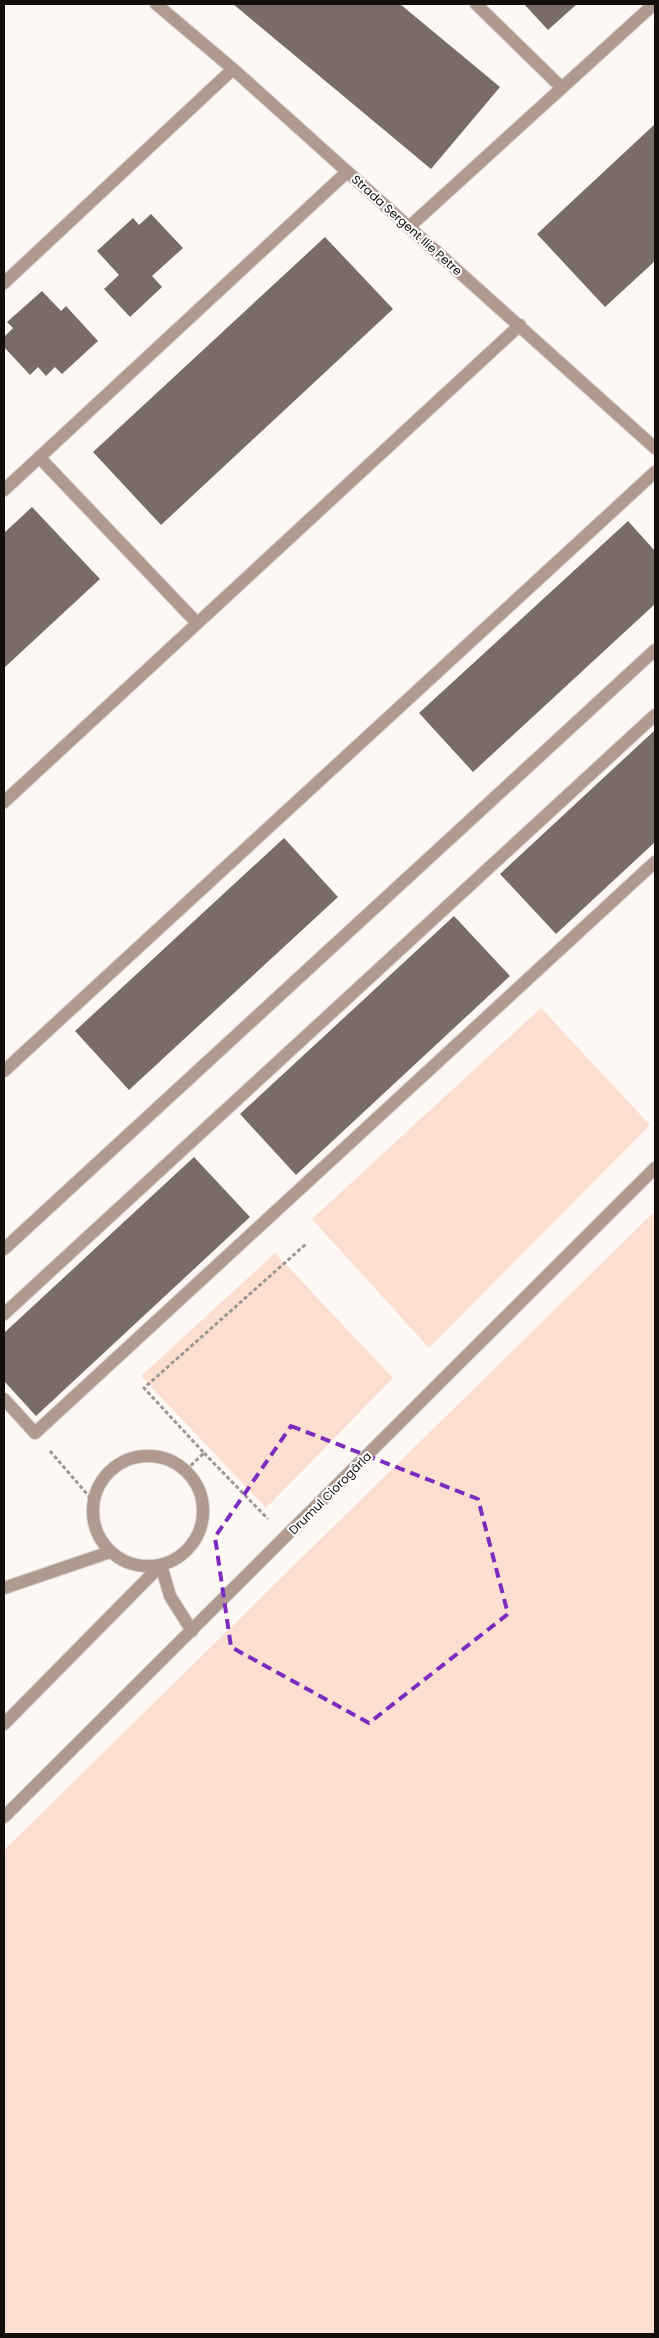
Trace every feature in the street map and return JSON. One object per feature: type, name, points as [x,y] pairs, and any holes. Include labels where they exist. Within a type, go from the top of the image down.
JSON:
[{"type":"street","name":"Strada Sergent Ilie Petre","points":[[156,4],[234,69],[655,448]]},
{"type":"street","points":[[476,4],[562,88]]},
{"type":"street","points":[[410,227],[654,4]]},
{"type":"street","points":[[4,283],[234,69]]},
{"type":"street","points":[[4,490],[347,172]]},
{"type":"street","points":[[4,802],[520,325]]},
{"type":"street","points":[[39,457],[197,623]]},
{"type":"street","points":[[4,1070],[655,472]]},
{"type":"street","points":[[4,1249],[655,650]]},
{"type":"street","points":[[4,1314],[655,715]]},
{"type":"street","points":[[4,1399],[35,1433],[655,862]]},
{"type":"street","name":"Drumul Ciorogârla","points":[[4,1818],[655,1168]]},
{"type":"street","points":[[4,1724],[161,1566],[178,1558],[192,1546],[201,1530],[204,1512],[201,1494],[193,1477],[186,1470],[163,1457],[144,1455],[127,1460],[111,1470],[100,1484],[93,1501],[93,1519],[99,1537],[110,1552],[121,1560],[134,1565],[161,1566]]},
{"type":"street","points":[[4,1588],[110,1552]]},
{"type":"street","points":[[161,1566],[170,1596],[192,1631]]},
{"type":"path","points":[[285,1537],[144,1388],[306,1244]]},
{"type":"path","points":[[35,1433],[93,1501]]},
{"type":"path","points":[[186,1470],[204,1453]]},
{"type":"highlighted area","points":[[291,1426],[478,1499],[508,1614],[369,1723],[231,1647],[215,1537]]},
{"type":"shaded area","points":[[541,1008],[650,1125],[429,1348],[312,1219]]},
{"type":"shaded area","points":[[655,1211],[655,2334],[4,2334],[4,1850]]},
{"type":"shaded area","points":[[275,1253],[393,1378],[266,1508],[141,1376]]},
{"type":"building","points":[[233,4],[400,4],[500,87],[431,169]]},
{"type":"building","points":[[524,4],[577,4],[548,30]]},
{"type":"building","points":[[655,124],[655,261],[605,307],[537,234]]},
{"type":"building","points":[[151,214],[183,248],[152,276],[162,287],[130,317],[104,289],[119,275],[97,251],[133,218],[139,225]]},
{"type":"building","points":[[325,237],[393,309],[161,525],[93,452]]},
{"type":"building","points":[[42,291],[61,311],[66,306],[98,341],[62,374],[55,367],[46,376],[38,367],[30,375],[4,347],[4,337],[13,328],[7,322]]},
{"type":"building","points":[[32,507],[100,579],[4,668],[4,533]]},
{"type":"building","points":[[628,521],[655,551],[655,604],[473,772],[419,713]]},
{"type":"building","points":[[655,730],[655,842],[556,934],[500,874]]},
{"type":"building","points":[[284,838],[338,897],[129,1090],[75,1031]]},
{"type":"building","points":[[454,916],[510,976],[296,1175],[240,1114]]},
{"type":"building","points":[[194,1157],[250,1217],[36,1416],[4,1381],[4,1333]]}]
